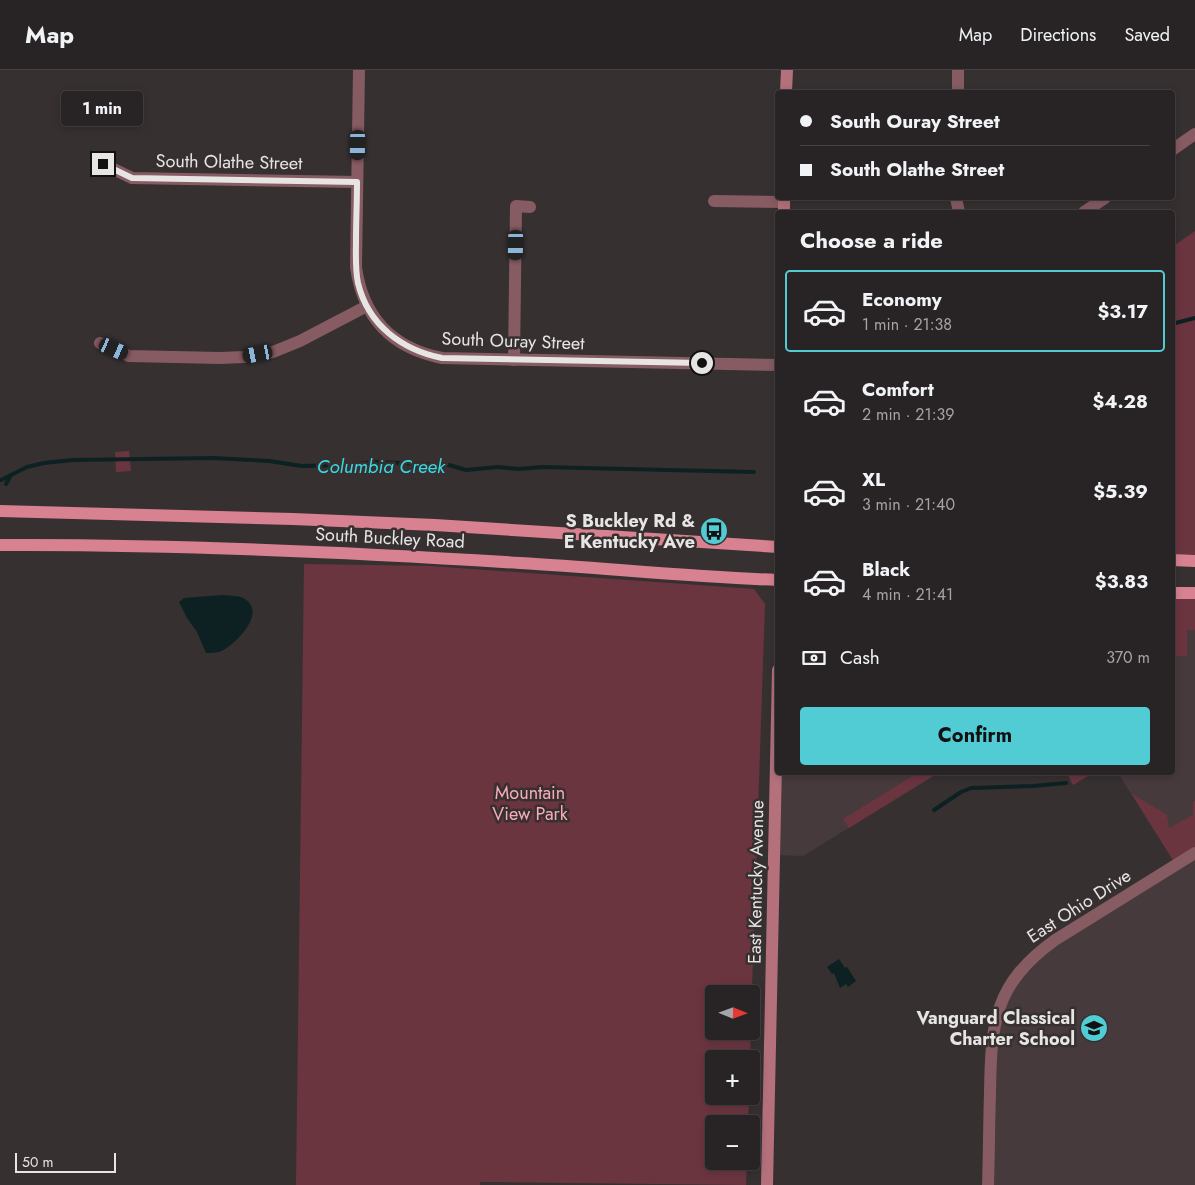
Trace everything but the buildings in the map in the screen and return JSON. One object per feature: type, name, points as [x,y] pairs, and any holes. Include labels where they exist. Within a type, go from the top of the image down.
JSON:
[{"type":"main road","name":"South Buckley Road","points":[[0,512],[359,522],[775,547]]},
{"type":"main road","name":"South Buckley Road","points":[[0,545],[281,550],[518,562],[775,580]]},
{"type":"main road","points":[[1175,560],[1195,561]]},
{"type":"main road","points":[[1175,593],[1195,593]]},
{"type":"street","name":"South Ouray Street","points":[[359,70],[356,267],[358,282],[367,306],[383,329],[399,342],[427,355],[442,358],[775,365]]},
{"type":"street","points":[[786,90],[787,70]]},
{"type":"street","points":[[958,70],[958,90]]},
{"type":"street","points":[[1175,148],[1195,134]]},
{"type":"street","name":"South Olathe Street","points":[[103,164],[132,178],[357,182]]},
{"type":"street","points":[[1087,210],[1102,200]]},
{"type":"street","points":[[714,201],[784,204]]},
{"type":"street","points":[[514,360],[516,206],[530,207]]},
{"type":"street","points":[[100,343],[128,356],[244,357],[273,352],[300,341],[367,306]]},
{"type":"street","name":"East Kentucky Avenue","points":[[768,1185],[776,775]]},
{"type":"street","name":"East Ohio Drive","points":[[988,1185],[992,1038],[1000,1004],[1010,985],[1022,968],[1037,953],[1055,940],[1195,853]]},
{"type":"shaded area","name":"Vanguard Classical Charter School","points":[[1175,593],[1195,593],[1195,1185],[988,1185],[992,1039],[1022,968],[1176,865],[1119,775],[1175,775]]},
{"type":"shaded area","points":[[778,775],[935,775],[803,856],[775,855]]},
{"type":"shaded area","points":[[1068,775],[1090,775],[1073,785]]},
{"type":"green space","points":[[1195,231],[1195,560],[1175,560],[1175,245]]},
{"type":"green space","points":[[129,451],[131,471],[116,472],[115,452]]},
{"type":"green space","name":"Mountain View Park","points":[[304,564],[430,566],[754,589],[765,604],[752,985],[705,985],[705,1040],[751,1040],[750,1050],[705,1050],[705,1105],[749,1105],[748,1115],[705,1115],[705,1170],[747,1170],[746,1185],[480,1182],[480,1185],[296,1185]]},
{"type":"green space","points":[[1175,593],[1195,593],[1195,630],[1187,630],[1187,656],[1175,656]]},
{"type":"green space","points":[[914,775],[935,775],[849,828],[843,819]]},
{"type":"green space","points":[[1068,775],[1090,775],[1073,785]]},
{"type":"green space","points":[[1131,793],[1167,815],[1169,828],[1193,815],[1193,802],[1195,801],[1195,853],[1176,865]]},
{"type":"water","points":[[222,595],[237,596],[245,599],[251,605],[253,612],[248,626],[237,640],[221,651],[206,653],[197,632],[179,602],[184,598]]},
{"type":"water","points":[[839,959],[856,981],[848,987],[846,984],[840,988],[834,973],[832,974],[827,967]]},
{"type":"waterway","name":"Columbia Creek","points":[[1175,323],[1195,318]]},
{"type":"waterway","name":"Columbia Creek","points":[[1,480],[27,467],[44,463],[73,460],[213,458],[269,461],[302,466],[375,462],[449,465],[466,470],[498,467],[519,469],[542,467],[754,472]]},
{"type":"waterway","points":[[6,484],[11,475]]},
{"type":"waterway","points":[[934,810],[961,792],[971,788],[1066,783]]},
{"type":"place","name":"S Buckley Rd & E Kentucky Ave","points":[[714,531]]},
{"type":"place","name":"Vanguard Classical Charter School","points":[[1094,1028]]},
{"type":"route","points":[[103,164],[132,178],[357,182],[356,267],[362,297],[370,313],[383,329],[412,350],[427,355],[442,358],[702,363]]}]
